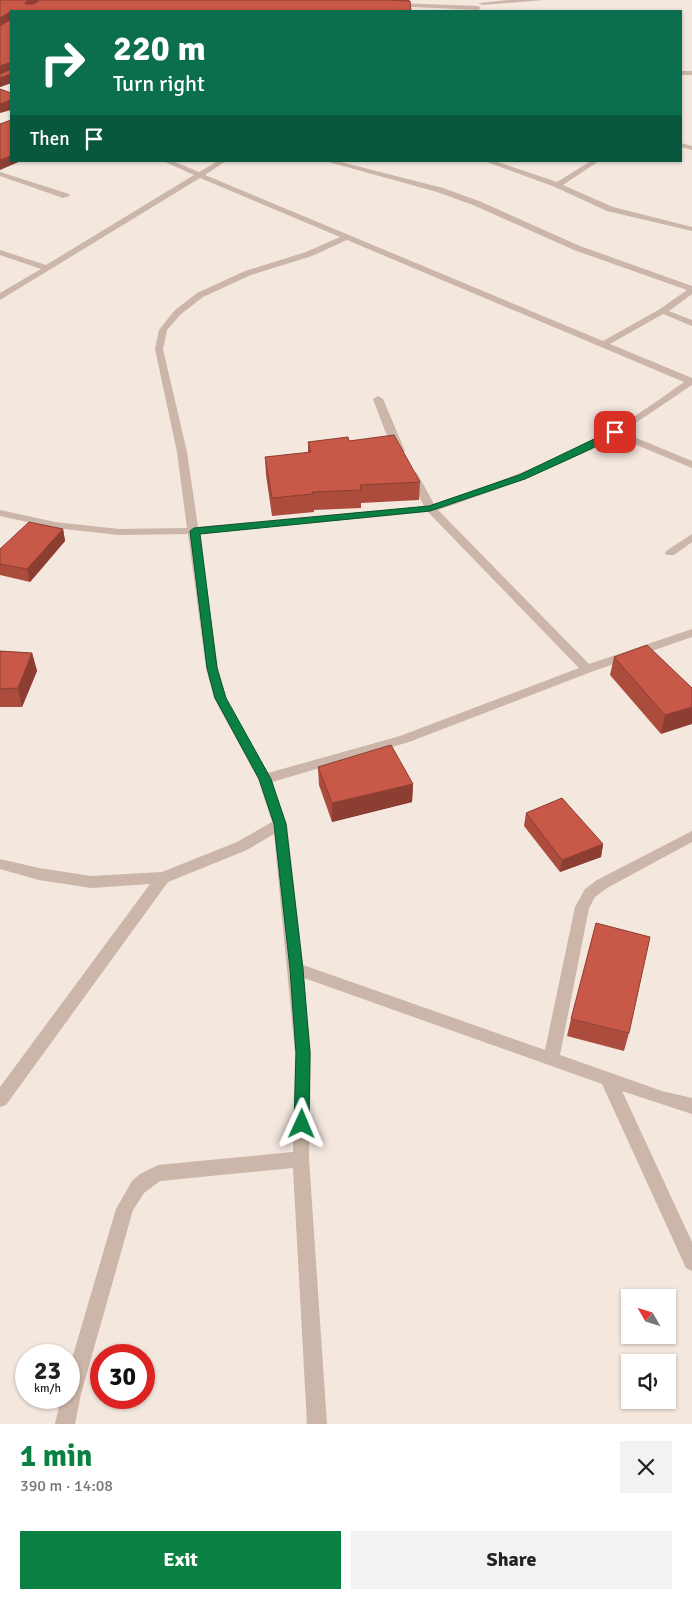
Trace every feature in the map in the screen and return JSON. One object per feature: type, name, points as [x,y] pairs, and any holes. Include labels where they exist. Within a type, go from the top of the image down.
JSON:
[{"type":"street","points":[[390,5],[480,6],[541,0]]},
{"type":"street","points":[[168,162],[692,382]]},
{"type":"street","points":[[0,296],[198,174],[221,162]]},
{"type":"street","points":[[332,162],[440,190],[476,203],[586,251],[692,290]]},
{"type":"street","points":[[491,162],[558,185],[610,209],[692,229]]},
{"type":"street","points":[[558,185],[594,162]]},
{"type":"street","points":[[0,174],[66,196]]},
{"type":"street","points":[[0,181],[9,178]]},
{"type":"street","points":[[317,1424],[301,1159],[303,1053],[280,824],[265,779],[220,698],[212,668],[182,452],[159,349],[163,330],[177,313],[200,295],[248,273],[309,254],[346,237]]},
{"type":"street","points":[[0,252],[46,268]]},
{"type":"street","points":[[603,345],[663,311],[692,290]]},
{"type":"street","points":[[663,311],[692,323]]},
{"type":"street","points":[[0,513],[54,525],[119,532],[194,531],[430,508],[522,477],[588,447],[615,432],[692,382]]},
{"type":"street","points":[[378,400],[390,431],[430,508],[587,669]]},
{"type":"street","points":[[615,432],[692,465]]},
{"type":"street","points":[[670,553],[692,537]]},
{"type":"street","points":[[265,779],[404,740],[587,669],[692,633]]},
{"type":"street","points":[[0,864],[39,874],[91,882],[163,878],[242,846],[280,824]]},
{"type":"street","points":[[551,1059],[582,907],[590,893],[602,884],[692,836]]},
{"type":"street","points":[[0,1100],[163,878]]},
{"type":"street","points":[[296,969],[662,1098],[692,1106]]},
{"type":"street","points":[[608,1079],[692,1262]]},
{"type":"street","points":[[64,1424],[125,1209],[135,1189],[145,1179],[158,1173],[301,1159]]},
{"type":"building","points":[[0,0],[28,0],[25,4],[34,4],[40,0],[388,0],[410,1],[411,10],[10,10],[10,12],[0,18]]},
{"type":"building","points":[[10,20],[10,64],[0,66],[0,26]]},
{"type":"building","points":[[10,69],[10,74],[0,78],[0,74]]},
{"type":"building","points":[[0,89],[10,93],[10,100],[0,104]]},
{"type":"building","points":[[10,120],[10,156],[0,160],[0,124]]},
{"type":"building","points":[[394,435],[420,482],[360,485],[361,490],[312,492],[313,494],[272,498],[265,457],[311,452],[308,442],[348,437],[349,441]]},
{"type":"building","points":[[29,522],[63,529],[27,569],[0,564],[0,549]]},
{"type":"building","points":[[647,645],[692,688],[692,707],[665,715],[614,657]]},
{"type":"building","points":[[0,651],[32,653],[18,688],[0,689]]},
{"type":"building","points":[[391,745],[413,784],[332,803],[318,767]]},
{"type":"building","points":[[562,798],[603,844],[562,860],[526,813]]},
{"type":"building","points":[[596,923],[650,937],[629,1033],[571,1019]]},
{"type":"route","points":[[302,1124],[303,1053],[280,824],[265,779],[220,698],[212,668],[194,531],[367,516],[430,508],[522,477],[588,447],[615,432]]}]
